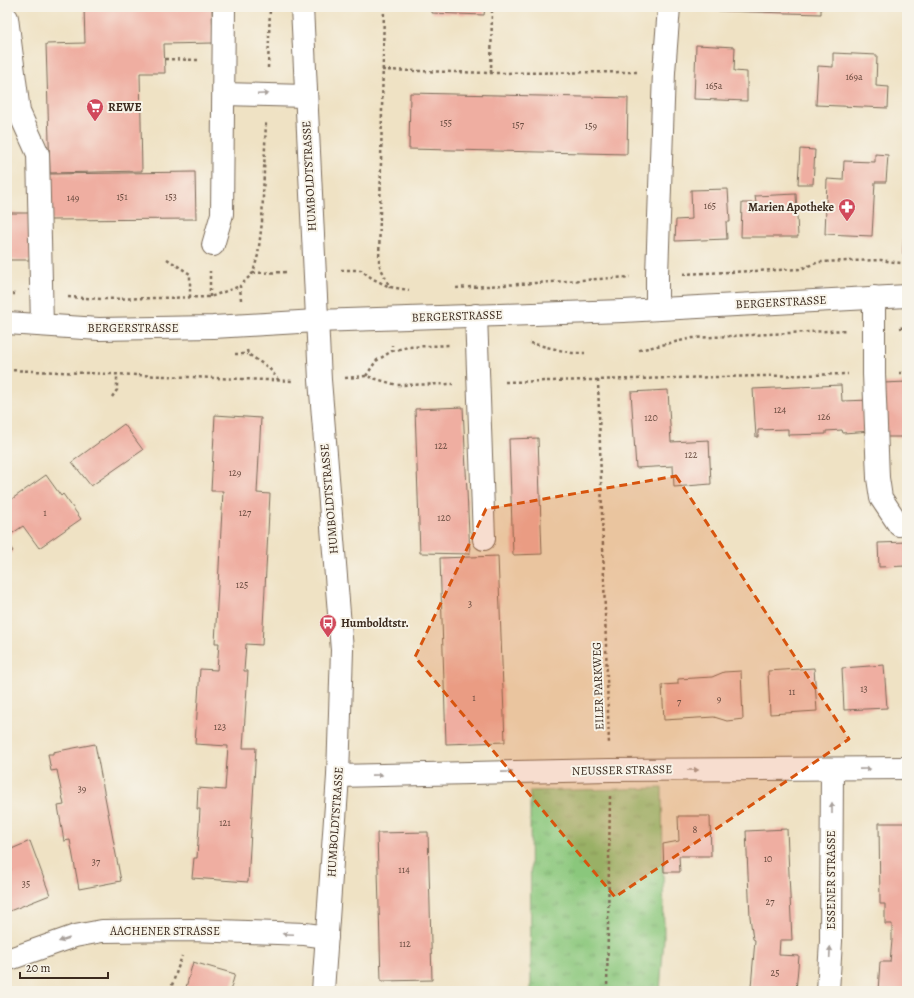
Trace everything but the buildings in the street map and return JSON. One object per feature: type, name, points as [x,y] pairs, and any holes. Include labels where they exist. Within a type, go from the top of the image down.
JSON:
[{"type":"street","points":[[213,245],[222,214],[224,7]]},
{"type":"street","name":"HUMBOLDTSTRASSE","points":[[302,7],[316,321],[342,650],[338,776],[322,991]]},
{"type":"street","points":[[657,309],[664,72],[669,7]]},
{"type":"street","points":[[7,18],[19,112],[38,154],[42,325]]},
{"type":"street","points":[[224,94],[306,96]]},
{"type":"street","name":"BERGERSTRASSE","points":[[7,323],[99,329],[243,326],[316,321],[657,309],[907,296]]},
{"type":"street","points":[[874,297],[874,374],[878,478],[881,498],[899,525]]},
{"type":"street","points":[[476,315],[484,540]]},
{"type":"street","name":"NEUSSER STRASSE","points":[[338,776],[610,770],[907,768]]},
{"type":"street","name":"ESSENER STRASSE","points":[[828,991],[831,941],[832,769]]},
{"type":"street","name":"AACHENER STRASSE","points":[[7,960],[76,936],[102,931],[191,930],[304,934],[327,937]]},
{"type":"path","points":[[7,294],[102,299],[210,296],[240,286],[253,273],[258,255],[262,222],[268,94],[270,7]]},
{"type":"path","points":[[384,7],[379,264],[390,287]]},
{"type":"path","points":[[491,73],[492,7]]},
{"type":"path","points":[[165,59],[224,61]]},
{"type":"path","points":[[382,70],[491,73],[664,72]]},
{"type":"path","points":[[166,259],[190,274],[190,297]]},
{"type":"path","points":[[454,288],[657,275],[800,269],[819,262],[881,260],[907,264]]},
{"type":"path","points":[[253,273],[361,270],[373,279],[390,287],[415,290]]},
{"type":"path","points":[[7,370],[280,382],[269,368],[248,354],[243,326],[240,286]]},
{"type":"path","points":[[639,350],[693,338],[907,327]]},
{"type":"path","points":[[366,376],[397,386],[907,373]]},
{"type":"path","points":[[112,397],[117,390],[117,376]]},
{"type":"path","name":"EILER PARKWEG","points":[[598,380],[610,770],[607,991]]},
{"type":"path","points":[[170,991],[191,930]]},
{"type":"highlighted area","points":[[676,476],[849,739],[615,897],[415,657],[486,509]]},
{"type":"green space","points":[[662,788],[664,938],[660,991],[531,991],[530,791]]},
{"type":"place","name":"REWE","points":[[95,122]]},
{"type":"place","name":"Marien Apotheke","points":[[847,222]]},
{"type":"place","name":"Humboldtstr.","points":[[328,638]]}]
